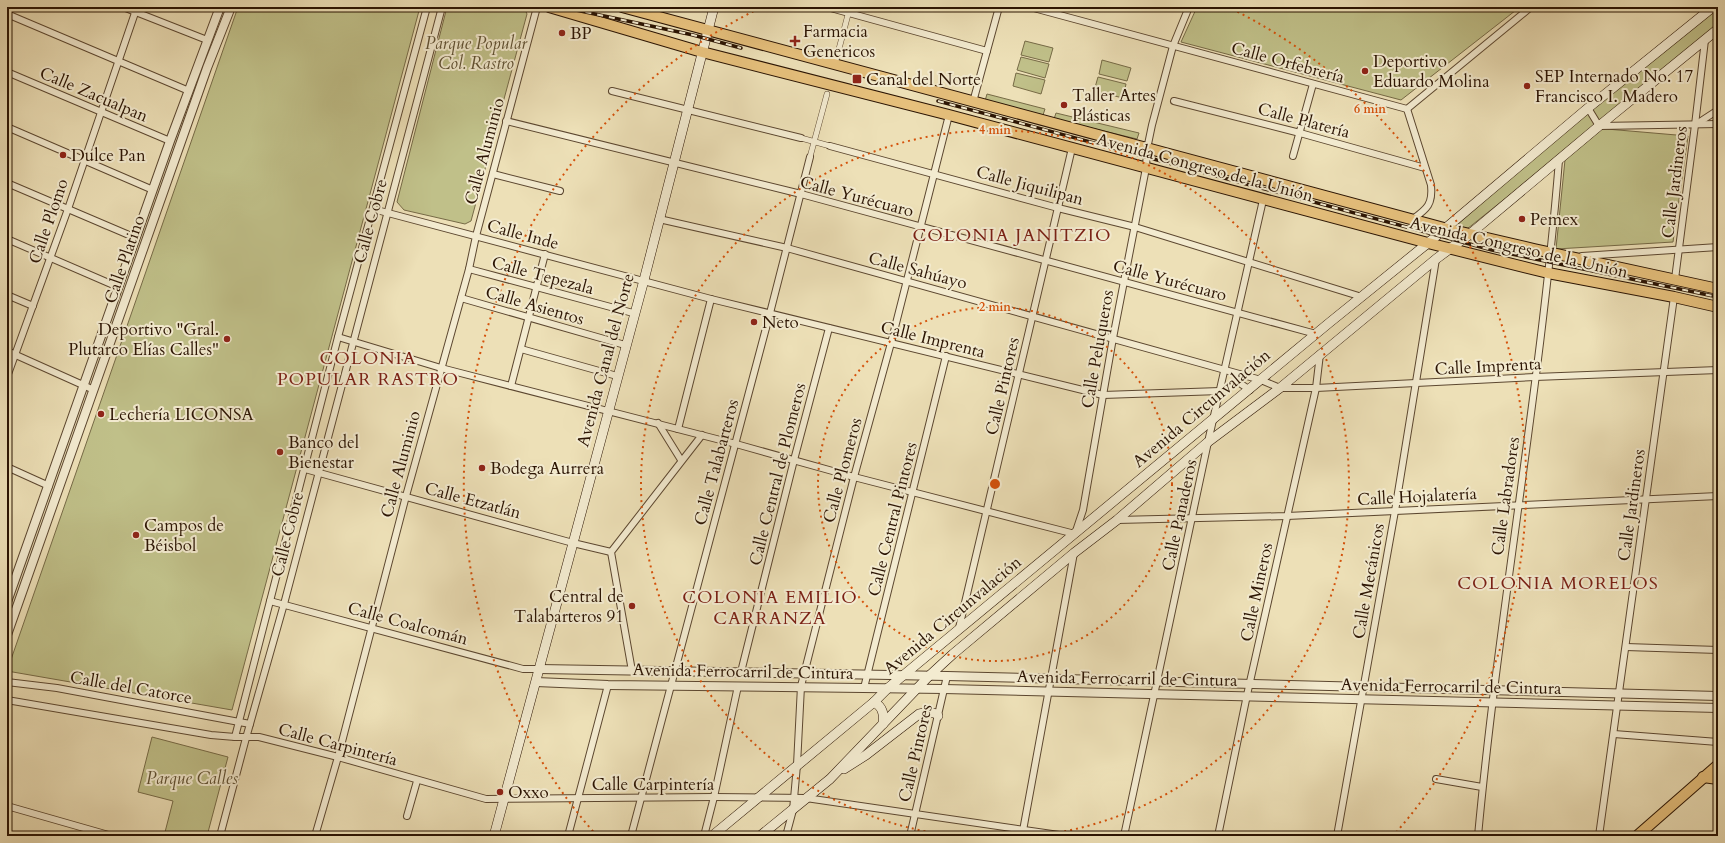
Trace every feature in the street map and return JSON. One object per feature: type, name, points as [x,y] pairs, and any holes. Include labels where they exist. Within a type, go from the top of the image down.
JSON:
[{"type":"main road","name":"Avenida Congreso de la Unión","points":[[549,7],[702,52],[949,115],[1450,249],[1548,273],[1718,307]]},
{"type":"main road","name":"Avenida Congreso de la Unión","points":[[622,7],[1444,228],[1551,253],[1718,288]]},
{"type":"main road","name":"Avenida Canal del Norte","points":[[494,836],[625,345],[644,280],[714,7]]},
{"type":"main road","name":"Avenida Circunvalación","points":[[712,836],[874,702],[888,688],[1428,243],[1588,108],[1713,7]]},
{"type":"main road","name":"Avenida Circunvalación","points":[[760,836],[830,779],[917,688],[953,654],[1074,553],[1117,520],[1208,442],[1280,388],[1718,30]]},
{"type":"main road","points":[[874,702],[880,706],[883,712],[883,724]]},
{"type":"main road","points":[[830,779],[866,756],[919,714],[929,712],[937,714],[938,716]]},
{"type":"main road","points":[[1637,836],[1718,765]]},
{"type":"main road","points":[[1703,778],[1718,779]]},
{"type":"street","points":[[123,7],[136,10],[207,40]]},
{"type":"street","name":"Calle Platino","points":[[7,602],[10,583],[49,486],[118,286],[220,7]]},
{"type":"street","name":"Calle Platino","points":[[7,635],[205,74],[231,7]]},
{"type":"street","name":"Calle Cobre","points":[[234,737],[338,338],[427,7]]},
{"type":"street","name":"Calle Cobre","points":[[220,836],[284,604],[442,7]]},
{"type":"street","name":"Calle Aluminio","points":[[315,836],[338,757],[406,496],[469,269],[476,236],[537,7]]},
{"type":"street","points":[[828,7],[850,10],[987,51]]},
{"type":"street","points":[[973,102],[999,7]]},
{"type":"street","name":"Calle Orfebrería","points":[[1030,7],[1407,109]]},
{"type":"street","name":"Calle Peluqueros","points":[[1075,534],[1084,510],[1113,338],[1146,168],[1147,149],[1152,125],[1173,46],[1189,7]]},
{"type":"street","points":[[1413,220],[1425,211],[1430,203],[1432,194],[1431,185],[1407,109],[1531,7]]},
{"type":"street","name":"Calle Plomo","points":[[7,376],[68,209],[136,10]]},
{"type":"street","points":[[835,64],[850,10]]},
{"type":"street","points":[[7,14],[189,91]]},
{"type":"street","name":"Calle Jardineros","points":[[1675,279],[1696,125],[1705,40]]},
{"type":"street","name":"Calle Zacualpan","points":[[7,72],[170,141]]},
{"type":"street","points":[[1293,156],[1313,84]]},
{"type":"street","name":"Calle Jiquilipan","points":[[612,90],[688,108],[1058,208],[1135,227],[1362,297]]},
{"type":"street","name":"Calle Talabarteros","points":[[631,836],[676,672],[827,94]]},
{"type":"street","name":"Calle Platería","points":[[1174,101],[1300,133],[1425,168]]},
{"type":"street","points":[[1588,108],[1599,126],[1718,124]]},
{"type":"street","points":[[1696,125],[1718,110]]},
{"type":"street","name":"Calle Plomeros","points":[[786,836],[793,810],[801,686],[949,115]]},
{"type":"street","name":"Calle Yurécuaro","points":[[506,121],[801,194],[1316,334]]},
{"type":"street","points":[[7,127],[154,190]]},
{"type":"street","name":"Calle Pintores","points":[[959,630],[1072,148]]},
{"type":"street","name":"Calle Labradores","points":[[1478,836],[1493,691],[1519,505],[1551,253],[1559,160]]},
{"type":"street","points":[[493,174],[560,191]]},
{"type":"street","points":[[7,183],[136,238]]},
{"type":"street","name":"Calle Panaderos","points":[[1124,836],[1193,519],[1208,442],[1263,200]]},
{"type":"street","name":"Calle Inde","points":[[373,209],[644,280]]},
{"type":"street","name":"Calle Sahúayo","points":[[659,219],[787,248],[1261,380]]},
{"type":"street","points":[[7,239],[118,286]]},
{"type":"street","points":[[1571,257],[1718,247]]},
{"type":"street","points":[[511,386],[530,318],[545,254]]},
{"type":"street","name":"Calle Mecánicos","points":[[1338,836],[1357,730],[1360,700],[1395,511],[1436,260]]},
{"type":"street","name":"Calle Tepezala","points":[[469,269],[634,313]]},
{"type":"street","name":"Calle Imprenta","points":[[644,280],[711,299],[1103,395],[1220,391]]},
{"type":"street","points":[[7,295],[33,306]]},
{"type":"street","name":"Calle Jardineros","points":[[1599,836],[1674,297]]},
{"type":"street","name":"Calle Asientos","points":[[461,298],[625,345]]},
{"type":"street","points":[[678,429],[711,299]]},
{"type":"street","name":"Calle Central de Plomeros","points":[[741,672],[829,328]]},
{"type":"street","points":[[338,338],[441,368],[658,423],[854,477],[987,510],[1075,534]]},
{"type":"street","points":[[522,349],[617,376]]},
{"type":"street","points":[[7,351],[94,390]]},
{"type":"street","name":"Calle Mineros","points":[[1218,836],[1247,695],[1316,388],[1320,354]]},
{"type":"street","name":"Calle Central Pintores","points":[[864,688],[946,356]]},
{"type":"street","name":"Calle Imprenta","points":[[1261,380],[1280,388],[1316,388],[1718,370]]},
{"type":"street","points":[[1238,374],[1238,382],[1250,390]]},
{"type":"street","points":[[658,423],[681,460]]},
{"type":"street","points":[[632,671],[611,552],[681,460],[702,435]]},
{"type":"street","points":[[7,467],[49,486]]},
{"type":"street","name":"Calle Etzatlán","points":[[304,469],[573,543],[611,552]]},
{"type":"street","name":"Calle Hojalatería","points":[[1117,520],[1287,516],[1718,496]]},
{"type":"street","points":[[1022,836],[1074,553]]},
{"type":"street","name":"Calle Coalcomán","points":[[270,601],[524,669],[539,670]]},
{"type":"street","points":[[1626,647],[1718,650]]},
{"type":"street","name":"Avenida Ferrocarril de Cintura","points":[[539,670],[947,676],[1718,696]]},
{"type":"street","name":"Calle Pintores","points":[[910,836],[947,676]]},
{"type":"street","points":[[1099,692],[1100,680]]},
{"type":"street","name":"Calle del Catorce","points":[[7,682],[57,688],[250,724]]},
{"type":"street","name":"Avenida Ferrocarril de Cintura","points":[[536,682],[608,685],[801,686],[1247,695],[1360,700],[1718,708]]},
{"type":"street","points":[[568,836],[608,685]]},
{"type":"street","points":[[1288,685],[1288,696]]},
{"type":"street","points":[[704,836],[738,686]]},
{"type":"street","name":"Calle del Catorce","points":[[7,700],[211,735],[246,738]]},
{"type":"street","points":[[1614,734],[1718,742]]},
{"type":"street","name":"Calle Carpintería","points":[[246,738],[259,737],[338,757],[418,781],[486,799],[714,797],[806,798],[1066,836]]},
{"type":"street","points":[[1436,779],[1482,786]]},
{"type":"street","points":[[407,816],[418,781]]},
{"type":"street","points":[[7,806],[112,836]]},
{"type":"green space","name":"Deportivo \"Gral. Plutarco Elías Calles\"","points":[[238,7],[420,7],[232,710],[7,671]]},
{"type":"green space","name":"Parque Popular Col. Rastro","points":[[447,7],[524,7],[527,14],[471,221],[465,224],[404,210],[397,202]]},
{"type":"green space","name":"Deportivo Eduardo Molina","points":[[1197,7],[1520,7],[1401,100],[1181,42]]},
{"type":"green space","points":[[1718,7],[1718,25],[1595,128],[1688,136],[1673,242],[1556,249],[1566,150],[1467,229],[1456,226],[1530,161]]},
{"type":"green space","points":[[1025,41],[1053,48],[1049,62],[1021,55]]},
{"type":"green space","points":[[1021,57],[1049,64],[1045,78],[1017,70]]},
{"type":"green space","points":[[1102,60],[1131,68],[1127,81],[1099,74]]},
{"type":"green space","points":[[1016,73],[1045,80],[1041,94],[1013,86]]},
{"type":"green space","points":[[1098,77],[1126,84],[1123,98],[1094,91]]},
{"type":"green space","points":[[987,94],[1045,109],[1043,115],[985,101]]},
{"type":"green space","points":[[1056,113],[1139,133],[1137,139],[1054,119]]},
{"type":"green space","name":"Parque Calles","points":[[152,737],[228,757],[207,836],[164,836],[173,801],[138,792]]},
{"type":"railway","points":[[562,7],[693,35],[741,48]]},
{"type":"railway","points":[[938,101],[1492,250],[1718,297]]},
{"type":"place","name":"BP","points":[[562,33]]},
{"type":"place","name":"Farmacia Genericos","points":[[795,41]]},
{"type":"place","name":"Deportivo Eduardo Molina","points":[[1365,71]]},
{"type":"place","name":"Canal del Norte","points":[[857,79]]},
{"type":"place","name":"SEP Internado No. 17 Francisco I. Madero","points":[[1527,86]]},
{"type":"place","name":"Taller Artes Plásticas","points":[[1064,105]]},
{"type":"place","name":"Dulce Pan","points":[[63,155]]},
{"type":"place","name":"Pemex","points":[[1522,219]]},
{"type":"place","name":"Neto","points":[[754,322]]},
{"type":"place","name":"Deportivo \"Gral. Plutarco Elías Calles\"","points":[[227,339]]},
{"type":"place","name":"Lechería LICONSA","points":[[101,414]]},
{"type":"place","name":"Banco del Bienestar","points":[[280,452]]},
{"type":"place","name":"Bodega Aurrera","points":[[482,468]]},
{"type":"place","name":"Campos de Béisbol","points":[[136,535]]},
{"type":"place","name":"Central de Talabarteros 91","points":[[632,606]]},
{"type":"place","name":"Oxxo","points":[[500,792]]},
{"type":"district","name":"COLONIA JANITZIO","points":[[1012,235]]},
{"type":"district","name":"COLONIA POPULAR RASTRO","points":[[368,368]]},
{"type":"district","name":"COLONIA MORELOS","points":[[1558,583]]},
{"type":"district","name":"COLONIA EMILIO CARRANZA","points":[[770,607]]}]
